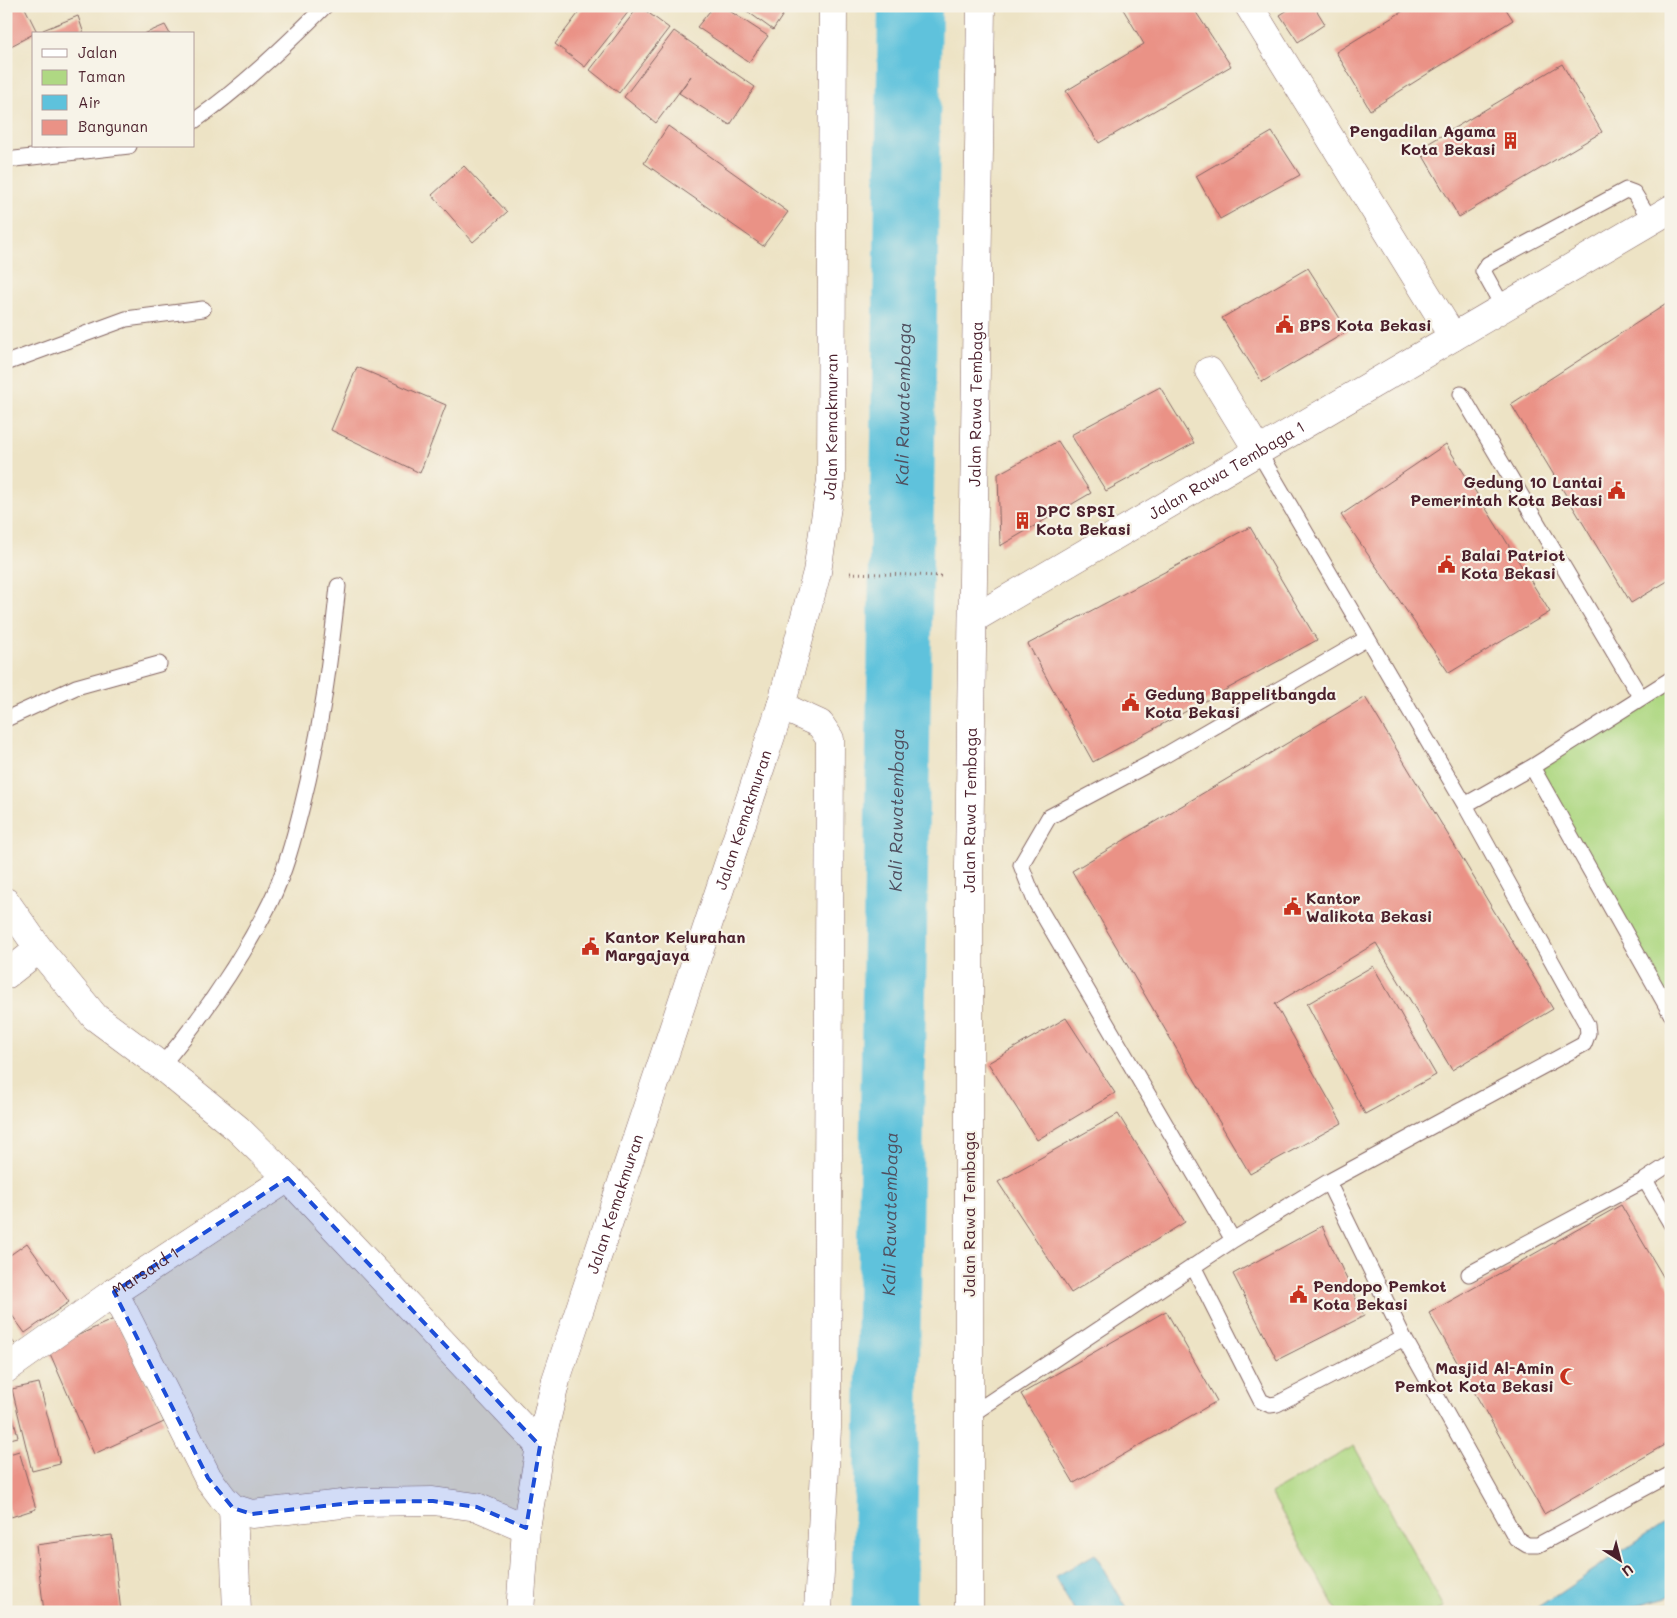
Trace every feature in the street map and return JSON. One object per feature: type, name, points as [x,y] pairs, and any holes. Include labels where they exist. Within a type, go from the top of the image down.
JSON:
[{"type":"street","name":"Jalan Kemakmuran","points":[[520,1612],[526,1528],[540,1446],[556,1380],[781,706],[817,572],[831,480],[833,6]]},
{"type":"street","name":"Jalan Rawa Tembaga","points":[[970,1612],[969,866],[981,6]]},
{"type":"street","points":[[1249,6],[1453,337]]},
{"type":"street","name":"Jalan Rawa Tembaga 1","points":[[973,619],[1661,215]]},
{"type":"street","points":[[1209,371],[1258,451]]},
{"type":"street","points":[[781,706],[820,724],[830,739],[827,1428],[818,1612]]},
{"type":"street","points":[[6,902],[39,949],[95,1017],[161,1066],[238,1129],[288,1178],[540,1446]]},
{"type":"street","points":[[6,976],[39,949]]},
{"type":"street","name":"Marsaid 1","points":[[6,1369],[114,1292],[288,1178]]},
{"type":"street","points":[[114,1292],[208,1478],[223,1498],[234,1508],[252,1514],[360,1502],[433,1502],[477,1507],[526,1528]]},
{"type":"street","points":[[234,1508],[237,1612]]},
{"type":"lane","points":[[195,120],[294,36],[324,6]]},
{"type":"lane","points":[[6,160],[111,148]]},
{"type":"lane","points":[[1503,307],[1483,271],[1488,264],[1626,190],[1634,192],[1661,215]]},
{"type":"lane","points":[[6,363],[126,319],[203,309]]},
{"type":"lane","points":[[1461,394],[1641,698]]},
{"type":"lane","points":[[969,1416],[1233,1240],[1328,1182],[1584,1044],[1588,1033],[1587,1025],[1465,805],[1366,639],[1258,451]]},
{"type":"lane","points":[[161,1066],[194,1027],[230,977],[270,901],[293,841],[320,729],[328,684],[338,586]]},
{"type":"lane","points":[[1233,1240],[1035,902],[1021,865],[1049,817],[1162,757],[1366,639]]},
{"type":"lane","points":[[6,719],[76,687],[159,664]]},
{"type":"lane","points":[[1465,805],[1532,767],[1671,679]]},
{"type":"lane","points":[[1532,767],[1671,1014]]},
{"type":"lane","points":[[1469,1274],[1645,1180],[1671,1163]]},
{"type":"lane","points":[[1645,1180],[1671,1224]]},
{"type":"lane","points":[[1328,1182],[1404,1338],[1516,1538],[1527,1545],[1538,1545],[1671,1474]]},
{"type":"lane","points":[[1193,1266],[1261,1401],[1270,1405],[1277,1404],[1404,1338]]},
{"type":"path","points":[[851,573],[943,576]]},
{"type":"highlighted area","points":[[288,1178],[540,1446],[526,1528],[477,1507],[433,1501],[360,1502],[252,1514],[233,1508],[208,1478],[114,1292]]},
{"type":"green space","points":[[1671,679],[1671,1013],[1532,767]]},
{"type":"green space","points":[[1354,1446],[1444,1607],[1436,1612],[1338,1612],[1271,1493]]},
{"type":"water","points":[[1671,1518],[1671,1596],[1633,1606],[1621,1612],[1532,1612]]},
{"type":"water","points":[[1095,1554],[1129,1612],[1075,1612],[1055,1577]]},
{"type":"building","points":[[6,6],[24,6],[37,32],[32,32],[32,35],[11,46],[6,36]]},
{"type":"building","points":[[584,6],[633,6],[585,67],[555,44]]},
{"type":"building","points":[[639,6],[669,28],[619,93],[590,70]]},
{"type":"building","points":[[714,6],[722,6],[768,36],[749,62],[697,27]]},
{"type":"building","points":[[740,6],[787,6],[788,7],[773,30]]},
{"type":"building","points":[[1121,6],[1192,6],[1231,66],[1099,143],[1066,91],[1144,44]]},
{"type":"building","points":[[1294,6],[1314,6],[1325,24],[1298,42],[1280,15]]},
{"type":"building","points":[[1411,6],[1504,6],[1513,20],[1370,110],[1336,52]]},
{"type":"building","points":[[78,16],[83,32],[44,32],[43,30]]},
{"type":"building","points":[[165,25],[169,32],[149,32]]},
{"type":"building","points":[[674,31],[755,87],[730,125],[679,93],[691,76],[656,123],[624,97]]},
{"type":"building","name":"Pengadilan Agama Kota Bekasi","points":[[1562,64],[1602,132],[1459,217],[1419,149]]},
{"type":"building","points":[[668,126],[788,212],[763,246],[644,163]]},
{"type":"building","points":[[1272,132],[1300,175],[1220,219],[1196,176]]},
{"type":"building","points":[[464,166],[507,212],[473,242],[432,195]]},
{"type":"building","name":"BPS Kota Bekasi","points":[[1308,268],[1348,331],[1262,382],[1222,318]]},
{"type":"building","name":"Gedung 10 Lantai Pemerintah Kota Bekasi","points":[[1671,301],[1671,579],[1631,603],[1511,404]]},
{"type":"building","points":[[357,367],[446,405],[420,473],[331,430]]},
{"type":"building","points":[[1160,387],[1194,443],[1106,491],[1071,435]]},
{"type":"building","name":"DPC SPSI Kota Bekasi","points":[[1058,441],[1091,493],[1000,546],[998,474]]},
{"type":"building","name":"Balai Patriot Kota Bekasi","points":[[1446,444],[1550,612],[1449,673],[1341,515]]},
{"type":"building","name":"Gedung Bappelitbangda Kota Bekasi","points":[[1250,527],[1317,640],[1093,762],[1028,644]]},
{"type":"building","name":"Kantor Walikota Bekasi","points":[[1365,697],[1553,1009],[1452,1070],[1376,943],[1275,1004],[1342,1123],[1250,1174],[1072,871]]},
{"type":"building","points":[[1373,966],[1436,1075],[1365,1114],[1307,1004]]},
{"type":"building","points":[[1066,1018],[1115,1093],[1037,1140],[988,1063]]},
{"type":"building","points":[[1118,1114],[1185,1222],[1071,1293],[998,1182]]},
{"type":"building","name":"Masjid Al-Amin Pemkot Kota Bekasi","points":[[1621,1205],[1671,1290],[1671,1441],[1544,1514],[1429,1313]]},
{"type":"building","name":"Pendopo Pemkot Kota Bekasi","points":[[1322,1226],[1364,1316],[1277,1360],[1233,1274]]},
{"type":"building","points":[[27,1243],[69,1302],[25,1333],[6,1307],[6,1258]]},
{"type":"building","points":[[1166,1311],[1217,1401],[1074,1483],[1021,1394]]},
{"type":"building","points":[[116,1318],[164,1422],[94,1454],[48,1349]]},
{"type":"building","points":[[6,1333],[19,1349],[6,1359]]},
{"type":"building","points":[[39,1383],[60,1464],[32,1471],[12,1389]]},
{"type":"building","points":[[6,1391],[18,1437],[6,1440]]},
{"type":"building","points":[[19,1451],[36,1509],[11,1517],[6,1499],[6,1455]]},
{"type":"building","points":[[112,1535],[121,1612],[44,1612],[36,1545]]},
{"type":"waterway","name":"Kali Rawatembaga","points":[[884,1612],[910,6]]},
{"type":"place","name":"Pengadilan Agama Kota Bekasi","points":[[1510,140]]},
{"type":"place","name":"BPS Kota Bekasi","points":[[1285,325]]},
{"type":"place","name":"Gedung 10 Lantai Pemerintah Kota Bekasi","points":[[1617,491]]},
{"type":"place","name":"DPC SPSI Kota Bekasi","points":[[1022,520]]},
{"type":"place","name":"Balai Patriot Kota Bekasi","points":[[1447,564]]},
{"type":"place","name":"Gedung Bappelitbangda Kota Bekasi","points":[[1131,703]]},
{"type":"place","name":"Kantor Walikota Bekasi","points":[[1292,907]]},
{"type":"place","name":"Kantor Kelurahan Margajaya","points":[[591,946]]},
{"type":"place","name":"Pendopo Pemkot Kota Bekasi","points":[[1299,1295]]},
{"type":"place","name":"Masjid Al-Amin Pemkot Kota Bekasi","points":[[1568,1377]]}]
